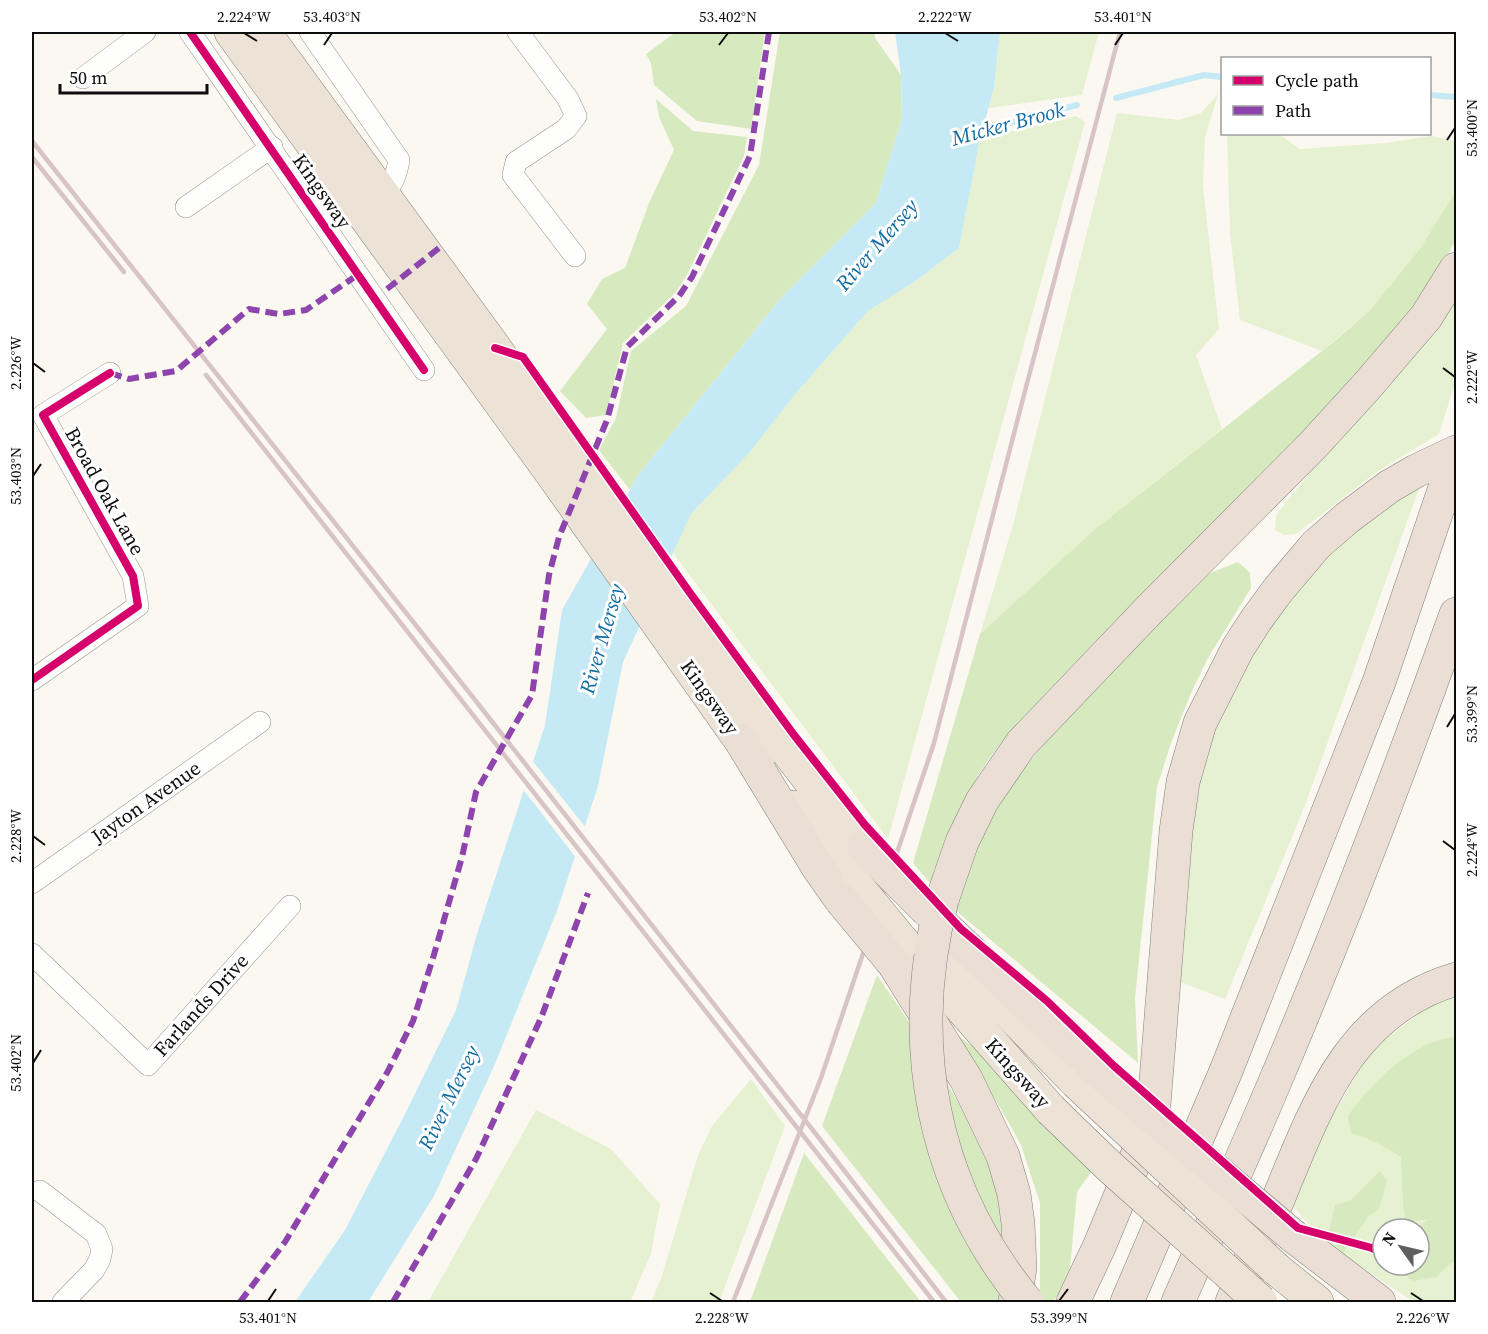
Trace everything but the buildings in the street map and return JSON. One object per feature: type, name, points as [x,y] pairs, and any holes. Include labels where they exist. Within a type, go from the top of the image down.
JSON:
[{"type":"highway","name":"Kingsway","points":[[231,32],[371,203],[701,660],[814,786],[864,872]]},
{"type":"highway","name":"Kingsway","points":[[264,32],[371,203]]},
{"type":"highway","points":[[1027,1302],[985,1244],[964,1204],[945,1156],[929,1077],[926,1000],[934,934],[956,859],[982,801],[1021,744],[1314,444],[1426,317],[1456,269]]},
{"type":"highway","points":[[1073,1302],[1099,1247],[1153,1117],[1176,831],[1183,782],[1200,723],[1238,648],[1278,590],[1316,545],[1390,486],[1456,453]]},
{"type":"highway","points":[[1127,1302],[1226,1071],[1379,682],[1456,453]]},
{"type":"highway","points":[[1178,1302],[1272,1090],[1349,899],[1456,614]]},
{"type":"highway","name":"Kingsway","points":[[701,660],[741,741],[819,869],[864,872]]},
{"type":"highway","points":[[864,872],[925,914],[1084,1074],[1379,1302]]},
{"type":"highway","points":[[864,872],[918,1000],[966,1079],[1003,1156],[1014,1194],[1018,1223],[1020,1267],[1016,1302]]},
{"type":"highway","name":"Kingsway","points":[[899,953],[1051,1110],[1110,1167],[1261,1302]]},
{"type":"highway","points":[[1232,1302],[1312,1116],[1340,1067],[1363,1037],[1392,1011],[1416,995],[1456,979]]},
{"type":"highway","name":"Kingsway","points":[[1084,1074],[1275,1268],[1317,1302]]},
{"type":"street","points":[[83,78],[145,32]]},
{"type":"street","name":"Kingsway","points":[[190,32],[272,147],[424,370]]},
{"type":"street","points":[[310,32],[399,160],[396,175],[371,203]]},
{"type":"street","points":[[518,32],[568,99],[576,116],[566,129],[516,162],[513,175],[575,256]]},
{"type":"street","name":"Kingsway","points":[[186,207],[272,147]]},
{"type":"street","name":"Broad Oak Lane","points":[[32,680],[138,606],[133,576],[43,415],[110,373]]},
{"type":"street","name":"Jayton Avenue","points":[[32,883],[260,722]]},
{"type":"street","name":"Farlands Drive","points":[[32,954],[148,1065],[290,906]]},
{"type":"street","points":[[40,1191],[96,1234],[102,1249],[94,1270],[63,1302]]},
{"type":"green space","points":[[676,32],[765,32],[751,129],[697,121],[654,85],[651,63],[646,54]]},
{"type":"green space","points":[[780,32],[875,32],[875,38],[901,75],[902,119],[876,203],[782,297],[639,474],[630,490],[599,450],[616,418],[631,351],[686,306],[759,165]]},
{"type":"green space","points":[[1000,32],[1099,32],[1082,95],[989,108],[994,88]]},
{"type":"green space","points":[[1218,94],[1205,138],[1203,186],[1219,329],[1196,355],[1222,429],[1094,530],[980,634],[1013,525],[1117,113],[1179,120],[1201,113]]},
{"type":"green space","points":[[656,99],[693,131],[747,137],[744,156],[687,275],[676,292],[623,343],[606,415],[586,418],[560,391],[607,329],[587,304],[602,279],[625,268],[649,203],[674,150],[659,117]]},
{"type":"green space","points":[[1076,116],[1085,122],[888,839],[673,553],[691,514],[749,453],[797,392],[868,311],[917,280],[959,248],[980,139]]},
{"type":"green space","points":[[1227,135],[1280,135],[1300,149],[1386,143],[1432,136],[1456,141],[1456,191],[1419,250],[1370,310],[1322,351],[1240,320],[1230,233]]},
{"type":"green space","points":[[1456,191],[1456,239],[1407,319],[1358,381],[1001,743],[976,779],[958,813],[931,884],[913,863],[980,634],[1094,530],[1336,340],[1370,310],[1419,250]]},
{"type":"green space","points":[[1456,288],[1456,380],[1439,434],[1378,471],[1296,534],[1284,535],[1275,530],[1276,515]]},
{"type":"green space","points":[[1420,486],[1304,808],[1225,999],[1180,982],[1195,797],[1204,758],[1227,695],[1290,591],[1356,527]]},
{"type":"green space","points":[[1238,562],[1250,573],[1251,588],[1208,658],[1191,693],[1171,743],[1157,787],[1135,998],[1138,1063],[955,910],[982,835],[1000,801],[1047,739],[1160,619],[1210,573]]},
{"type":"green space","points":[[877,975],[909,1022],[916,1090],[999,1292],[999,1302],[961,1302],[822,1126]]},
{"type":"green space","points":[[1456,996],[1456,1302],[1414,1302],[1376,1277],[1431,1277],[1431,1217],[1371,1217],[1371,1274],[1326,1244],[1293,1206],[1319,1139],[1371,1050],[1437,1000]]},
{"type":"green space","points":[[945,1025],[982,1054],[1092,1171],[1077,1192],[1070,1269],[1054,1302],[1036,1302],[1040,1290],[1040,1203],[1021,1145],[1001,1109]]},
{"type":"green space","points":[[1456,1037],[1456,1260],[1436,1277],[1413,1281],[1408,1277],[1431,1277],[1431,1217],[1405,1217],[1401,1157],[1377,1143],[1351,1133],[1348,1116],[1368,1090],[1395,1065],[1410,1054],[1440,1040]]},
{"type":"green space","points":[[751,1079],[785,1126],[719,1302],[651,1302],[662,1276],[697,1158],[712,1126]]},
{"type":"green space","points":[[945,1079],[977,1136],[997,1186],[1005,1247],[978,1194],[961,1153]]},
{"type":"green space","points":[[536,1110],[611,1149],[660,1204],[651,1254],[630,1302],[428,1302]]},
{"type":"green space","points":[[804,1153],[808,1158],[921,1302],[750,1302]]},
{"type":"green space","points":[[1380,1171],[1387,1181],[1379,1209],[1368,1217],[1343,1253],[1328,1236],[1335,1205],[1350,1201]]},
{"type":"water","name":"River Mersey","points":[[895,32],[1000,32],[994,88],[980,139],[959,248],[917,280],[868,311],[797,392],[749,453],[691,514],[623,662],[598,786],[558,908],[495,1064],[434,1196],[368,1302],[295,1302],[345,1230],[456,1010],[477,934],[545,725],[562,610],[639,474],[782,297],[876,203],[902,119],[901,75]]},
{"type":"pier","points":[[531,759],[587,829],[577,859],[522,788]]},
{"type":"waterway","name":"Micker Brook","points":[[1116,98],[1204,75],[1221,77]]},
{"type":"waterway","name":"Micker Brook","points":[[1431,95],[1456,97]]},
{"type":"waterway","name":"Micker Brook","points":[[976,132],[1077,105]]},
{"type":"railway","points":[[733,1302],[821,1078],[934,743],[1120,32]]},
{"type":"railway","points":[[32,141],[468,691],[946,1302]]},
{"type":"railway","points":[[32,157],[124,272]]},
{"type":"railway","points":[[206,375],[934,1302]]},
{"type":"marked path","points":[[240,1302],[285,1242],[388,1071],[413,1021],[462,857],[476,792],[532,695],[549,575],[559,537],[607,420],[627,347],[679,296],[692,277],[750,156],[769,32]]},
{"type":"marked path","points":[[387,289],[439,248]]},
{"type":"marked path","points":[[110,373],[129,379],[176,371],[249,309],[279,314],[306,310],[359,274]]},
{"type":"marked path","points":[[393,1302],[476,1159],[541,1018],[588,893]]},
{"type":"cycle path","points":[[190,32],[424,370]]},
{"type":"cycle path","points":[[495,348],[523,357],[794,735],[865,825],[961,929],[1047,1001],[1114,1066],[1298,1228],[1371,1248]]},
{"type":"cycle path","points":[[32,680],[138,606],[133,576],[43,415],[110,373]]}]
